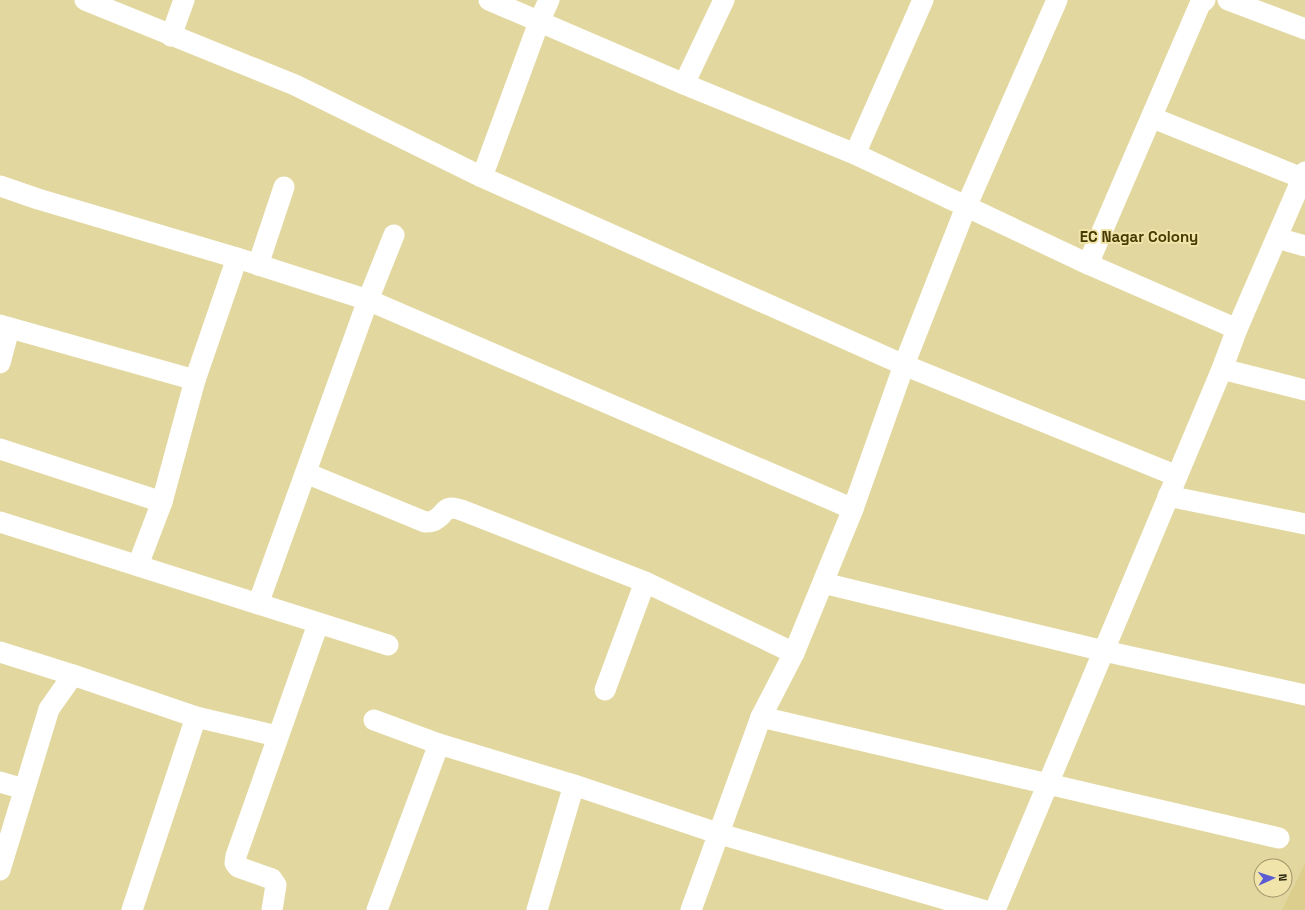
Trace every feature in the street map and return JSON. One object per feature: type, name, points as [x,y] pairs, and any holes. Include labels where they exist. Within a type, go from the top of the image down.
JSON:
[{"type":"street","points":[[85,0],[295,85],[482,177],[904,365],[1177,476]]},
{"type":"street","points":[[171,36],[184,0]]},
{"type":"street","points":[[489,0],[684,84],[855,154],[1088,264],[1237,329]]},
{"type":"street","points":[[482,177],[539,22],[549,0]]},
{"type":"street","points":[[684,84],[724,0]]},
{"type":"street","points":[[855,154],[923,0]]},
{"type":"street","points":[[691,910],[720,834],[761,717],[794,653],[853,509],[904,365],[966,207],[1057,0]]},
{"type":"street","points":[[1088,264],[1153,118],[1200,4],[1205,0]]},
{"type":"street","points":[[1228,0],[1305,29]]},
{"type":"street","points":[[995,910],[1222,369],[1237,329],[1304,175],[1153,118]]},
{"type":"street","points":[[0,186],[38,199],[237,258],[368,300],[853,509]]},
{"type":"street","points":[[258,265],[284,187]]},
{"type":"street","points":[[258,604],[368,300],[394,235]]},
{"type":"street","points":[[1277,238],[1305,246]]},
{"type":"street","points":[[138,565],[162,502],[195,380],[237,258]]},
{"type":"street","points":[[0,363],[4,327],[195,380]]},
{"type":"street","points":[[1222,369],[1305,390]]},
{"type":"street","points":[[0,449],[162,502]]},
{"type":"street","points":[[306,473],[425,522],[435,520],[445,510],[454,508],[644,582],[794,653]]},
{"type":"street","points":[[1168,496],[1305,524]]},
{"type":"street","points":[[0,522],[388,645]]},
{"type":"street","points":[[605,690],[644,582]]},
{"type":"street","points":[[823,583],[1104,651],[1305,695]]},
{"type":"street","points":[[274,910],[276,885],[272,879],[238,867],[235,863],[236,856],[277,736],[318,624]]},
{"type":"street","points":[[0,652],[196,717],[277,736]]},
{"type":"street","points":[[0,870],[49,709],[73,675]]},
{"type":"street","points":[[132,910],[196,717]]},
{"type":"street","points":[[761,717],[1279,838]]},
{"type":"street","points":[[374,720],[439,744],[574,785],[720,834],[982,910]]},
{"type":"street","points":[[376,910],[439,744]]},
{"type":"street","points":[[0,782],[24,789]]},
{"type":"street","points":[[537,910],[574,785]]},
{"type":"shaded area","points":[[1305,864],[1305,910],[1282,910],[1288,898],[1293,898],[1293,888]]},
{"type":"district","name":"EC Nagar Colony","points":[[1139,237]]}]
